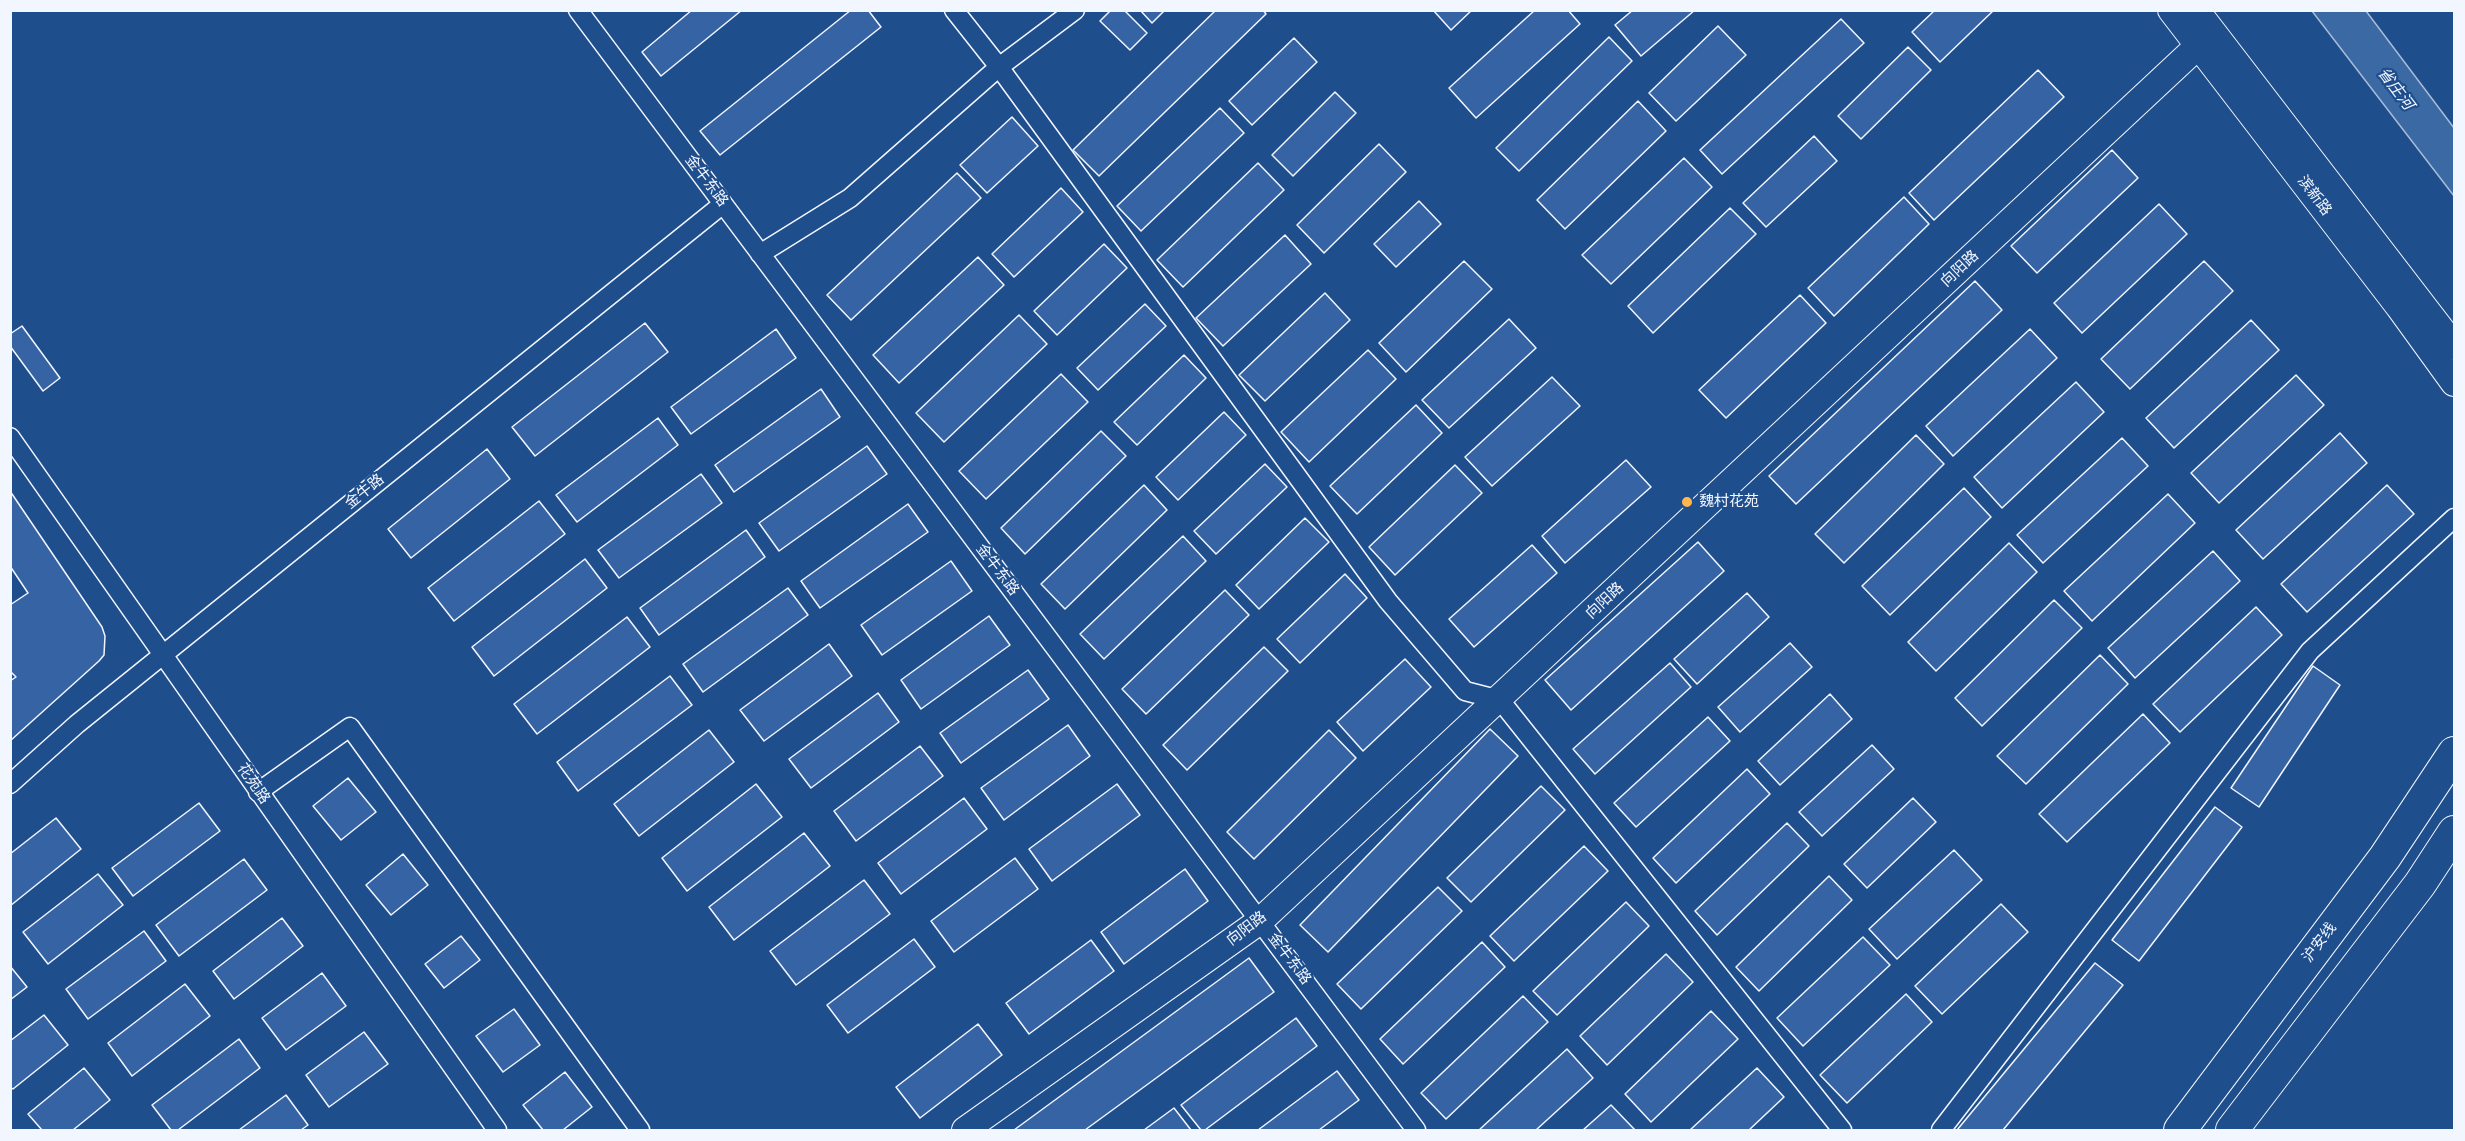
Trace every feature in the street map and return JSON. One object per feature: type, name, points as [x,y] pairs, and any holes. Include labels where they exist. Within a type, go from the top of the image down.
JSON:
[{"type":"highway","name":"沪安线","points":[[2180,1131],[2385,857],[2454,753]]},
{"type":"highway","points":[[2232,1131],[2420,884],[2454,832]]},
{"type":"street","name":"金牛东路","points":[[578,10],[1416,1131]]},
{"type":"street","points":[[954,10],[999,67],[1388,601],[1465,691],[1500,699],[1842,1131]]},
{"type":"street","points":[[760,254],[850,198],[999,67],[1075,10]]},
{"type":"street","name":"滨新路","points":[[2171,10],[2207,41],[2454,346]]},
{"type":"street","name":"滨新路","points":[[2196,10],[2207,41],[2454,383]]},
{"type":"street","name":"向阳路","points":[[965,1131],[1260,921],[2207,41]]},
{"type":"street","name":"金牛路","points":[[10,784],[77,724],[723,204]]},
{"type":"street","name":"花苑路","points":[[10,437],[497,1131]]},
{"type":"street","points":[[1941,1131],[2310,651],[2454,518]]},
{"type":"street","points":[[258,792],[350,727],[640,1131]]},
{"type":"water","name":"省庄河","points":[[2312,11],[2366,11],[2454,128],[2454,196]]},
{"type":"building","points":[[692,10],[742,10],[661,76],[642,52]]},
{"type":"building","points":[[851,10],[868,10],[881,27],[720,155],[700,131]]},
{"type":"building","points":[[1111,10],[1124,10],[1147,33],[1130,50],[1100,21]]},
{"type":"building","points":[[1140,10],[1165,10],[1152,23]]},
{"type":"building","points":[[1216,10],[1263,10],[1266,14],[1099,176],[1073,150]]},
{"type":"building","points":[[1433,10],[1472,10],[1451,30]]},
{"type":"building","points":[[1535,10],[1568,10],[1580,24],[1476,118],[1449,88]]},
{"type":"building","points":[[1633,10],[1695,10],[1641,56],[1615,25]]},
{"type":"building","points":[[1935,10],[1994,10],[1940,62],[1912,32]]},
{"type":"building","points":[[1841,19],[1864,43],[1722,174],[1700,150]]},
{"type":"building","points":[[1718,26],[1746,55],[1676,121],[1649,93]]},
{"type":"building","points":[[1609,37],[1632,61],[1519,171],[1496,148]]},
{"type":"building","points":[[1294,38],[1317,62],[1252,125],[1229,101]]},
{"type":"building","points":[[1908,47],[1931,70],[1861,139],[1838,116]]},
{"type":"building","points":[[2038,70],[2064,97],[1934,220],[1909,193]]},
{"type":"building","points":[[1335,92],[1356,113],[1293,176],[1272,155]]},
{"type":"building","points":[[1638,101],[1666,131],[1565,229],[1537,200]]},
{"type":"building","points":[[1220,108],[1244,133],[1141,231],[1117,206]]},
{"type":"building","points":[[1012,117],[1038,146],[987,193],[960,165]]},
{"type":"building","points":[[1814,136],[1837,161],[1766,227],[1743,203]]},
{"type":"building","points":[[1379,144],[1406,172],[1324,253],[1297,225]]},
{"type":"building","points":[[2112,150],[2138,178],[2037,273],[2011,246]]},
{"type":"building","points":[[1684,158],[1712,187],[1611,284],[1582,255]]},
{"type":"building","points":[[1258,163],[1284,190],[1183,287],[1157,260]]},
{"type":"building","points":[[957,173],[981,198],[851,320],[827,295]]},
{"type":"building","points":[[1061,188],[1083,212],[1014,277],[992,254]]},
{"type":"building","points":[[1904,197],[1929,224],[1834,316],[1808,288]]},
{"type":"building","points":[[1419,201],[1441,224],[1396,267],[1374,244]]},
{"type":"building","points":[[2159,204],[2187,234],[2082,333],[2054,303]]},
{"type":"building","points":[[1730,208],[1756,234],[1653,333],[1628,306]]},
{"type":"building","points":[[1285,235],[1311,264],[1223,346],[1196,318]]},
{"type":"building","points":[[1104,244],[1127,268],[1057,335],[1034,311]]},
{"type":"building","points":[[978,257],[1004,285],[899,383],[873,355]]},
{"type":"building","points":[[1464,261],[1492,289],[1406,372],[1379,343]]},
{"type":"building","points":[[2204,261],[2233,291],[2130,389],[2101,359]]},
{"type":"building","points":[[1975,281],[2002,310],[1796,504],[1769,476]]},
{"type":"building","points":[[1325,293],[1350,320],[1265,401],[1239,375]]},
{"type":"building","points":[[1800,295],[1826,323],[1726,418],[1699,390]]},
{"type":"building","points":[[1145,304],[1166,326],[1098,390],[1077,368]]},
{"type":"building","points":[[1019,315],[1047,344],[944,442],[916,413]]},
{"type":"building","points":[[1509,319],[1536,348],[1449,428],[1422,400]]},
{"type":"building","points":[[2251,320],[2279,350],[2174,448],[2146,418]]},
{"type":"building","points":[[645,323],[668,352],[535,456],[512,427]]},
{"type":"building","points":[[22,326],[60,378],[43,391],[10,346],[10,334]]},
{"type":"building","points":[[776,329],[796,358],[691,434],[671,407]]},
{"type":"building","points":[[2030,329],[2057,358],[1953,456],[1926,426]]},
{"type":"building","points":[[1368,350],[1396,379],[1309,462],[1281,432]]},
{"type":"building","points":[[1184,355],[1206,378],[1137,445],[1114,422]]},
{"type":"building","points":[[1061,374],[1088,402],[986,499],[959,471]]},
{"type":"building","points":[[2296,375],[2324,405],[2219,503],[2191,473]]},
{"type":"building","points":[[1552,377],[1580,406],[1492,486],[1465,457]]},
{"type":"building","points":[[2076,382],[2104,412],[2002,508],[1974,477]]},
{"type":"building","points":[[821,389],[840,417],[734,492],[715,465]]},
{"type":"building","points":[[1416,405],[1442,433],[1357,514],[1330,486]]},
{"type":"building","points":[[1224,412],[1246,435],[1178,500],[1156,477]]},
{"type":"building","points":[[658,418],[678,445],[577,522],[556,495]]},
{"type":"building","points":[[1101,431],[1126,456],[1025,554],[1001,528]]},
{"type":"building","points":[[2340,433],[2367,463],[2263,559],[2236,530]]},
{"type":"building","points":[[1916,435],[1944,464],[1844,563],[1815,534]]},
{"type":"building","points":[[2122,438],[2148,466],[2043,563],[2017,535]]},
{"type":"building","points":[[867,446],[887,474],[779,551],[759,523]]},
{"type":"building","points":[[487,449],[510,479],[411,558],[388,529]]},
{"type":"building","points":[[1626,460],[1651,487],[1565,563],[1542,536]]},
{"type":"building","points":[[1265,464],[1287,487],[1216,554],[1194,531]]},
{"type":"building","points":[[1455,465],[1482,493],[1395,575],[1369,547]]},
{"type":"building","points":[[701,474],[722,503],[619,578],[598,550]]},
{"type":"building","points":[[1144,485],[1167,510],[1065,609],[1041,584]]},
{"type":"building","points":[[2387,485],[2414,514],[2307,612],[2281,584]]},
{"type":"building","points":[[1964,488],[1991,517],[1890,615],[1862,586]]},
{"type":"building","points":[[10,491],[102,627],[105,636],[104,655],[99,661],[10,741],[10,681],[16,677],[10,671],[10,605],[28,593],[10,566]]},
{"type":"building","points":[[2168,494],[2195,523],[2092,621],[2064,591]]},
{"type":"building","points":[[539,501],[565,534],[454,621],[428,588]]},
{"type":"building","points":[[908,504],[928,532],[820,608],[801,581]]},
{"type":"building","points":[[1305,518],[1329,542],[1259,609],[1236,585]]},
{"type":"building","points":[[746,530],[765,557],[659,635],[640,608]]},
{"type":"building","points":[[1183,536],[1206,561],[1104,659],[1080,634]]},
{"type":"building","points":[[1698,542],[1724,571],[1571,710],[1545,680]]},
{"type":"building","points":[[2009,543],[2037,572],[1936,671],[1908,642]]},
{"type":"building","points":[[1532,545],[1557,573],[1474,647],[1449,619]]},
{"type":"building","points":[[2213,551],[2240,581],[2135,678],[2108,648]]},
{"type":"building","points":[[585,559],[607,588],[494,676],[472,647]]},
{"type":"building","points":[[951,561],[972,591],[882,655],[861,625]]},
{"type":"building","points":[[1345,574],[1367,598],[1300,663],[1277,639]]},
{"type":"building","points":[[788,588],[808,615],[703,692],[683,664]]},
{"type":"building","points":[[1225,590],[1249,615],[1146,714],[1122,689]]},
{"type":"building","points":[[1747,593],[1769,617],[1697,684],[1674,659]]},
{"type":"building","points":[[2054,600],[2082,628],[1982,726],[1955,698]]},
{"type":"building","points":[[2256,607],[2282,635],[2180,732],[2153,704]]},
{"type":"building","points":[[989,616],[1010,645],[921,709],[901,680]]},
{"type":"building","points":[[627,617],[650,647],[537,734],[514,704]]},
{"type":"building","points":[[1790,643],[1812,667],[1740,732],[1718,707]]},
{"type":"building","points":[[829,644],[852,676],[764,741],[740,710]]},
{"type":"building","points":[[1264,647],[1288,671],[1187,770],[1163,745]]},
{"type":"building","points":[[2100,655],[2128,684],[2026,784],[1997,756]]},
{"type":"building","points":[[1405,659],[1431,687],[1363,751],[1337,722]]},
{"type":"building","points":[[1670,663],[1691,687],[1595,774],[1573,749]]},
{"type":"building","points":[[2313,666],[2340,685],[2259,807],[2231,788]]},
{"type":"building","points":[[1028,670],[1049,699],[961,763],[940,733]]},
{"type":"building","points":[[670,676],[692,705],[578,791],[557,762]]},
{"type":"building","points":[[878,693],[899,722],[811,788],[789,759]]},
{"type":"building","points":[[1830,694],[1852,719],[1780,785],[1758,761]]},
{"type":"building","points":[[2143,714],[2170,743],[2067,842],[2039,814]]},
{"type":"building","points":[[1708,717],[1730,741],[1636,827],[1614,803]]},
{"type":"building","points":[[1068,725],[1090,756],[1004,820],[981,788]]},
{"type":"building","points":[[1490,729],[1518,756],[1328,952],[1300,925]]},
{"type":"building","points":[[709,730],[734,762],[639,836],[614,804]]},
{"type":"building","points":[[1329,730],[1356,758],[1254,859],[1227,832]]},
{"type":"building","points":[[1872,745],[1894,769],[1822,836],[1799,812]]},
{"type":"building","points":[[920,746],[943,776],[856,841],[834,811]]},
{"type":"building","points":[[1747,769],[1770,794],[1676,883],[1653,858]]},
{"type":"building","points":[[348,778],[376,812],[341,840],[313,806]]},
{"type":"building","points":[[756,784],[782,817],[687,891],[662,858]]},
{"type":"building","points":[[1117,784],[1140,815],[1052,881],[1029,849]]},
{"type":"building","points":[[1541,786],[1565,810],[1471,902],[1447,878]]},
{"type":"building","points":[[964,798],[987,829],[901,894],[878,863]]},
{"type":"building","points":[[1913,798],[1936,822],[1867,888],[1844,864]]},
{"type":"building","points":[[199,803],[220,831],[133,896],[112,868]]},
{"type":"building","points":[[2215,807],[2242,827],[2139,961],[2112,940]]},
{"type":"building","points":[[56,818],[81,849],[10,906],[10,854]]},
{"type":"building","points":[[1787,823],[1809,846],[1717,935],[1695,911]]},
{"type":"building","points":[[804,833],[830,866],[734,940],[709,907]]},
{"type":"building","points":[[1584,846],[1608,871],[1514,961],[1490,936]]},
{"type":"building","points":[[1954,850],[1982,880],[1897,959],[1869,929]]},
{"type":"building","points":[[403,854],[428,885],[391,915],[366,885]]},
{"type":"building","points":[[1015,858],[1038,889],[954,952],[931,921]]},
{"type":"building","points":[[244,859],[267,890],[179,956],[156,925]]},
{"type":"building","points":[[1185,869],[1208,901],[1124,964],[1101,932]]},
{"type":"building","points":[[98,874],[123,905],[48,964],[23,932]]},
{"type":"building","points":[[1829,876],[1852,900],[1759,991],[1736,967]]},
{"type":"building","points":[[864,880],[890,914],[796,985],[770,951]]},
{"type":"building","points":[[1438,887],[1462,911],[1361,1009],[1337,984]]},
{"type":"building","points":[[1626,902],[1649,926],[1557,1015],[1533,991]]},
{"type":"building","points":[[2001,904],[2028,932],[1942,1014],[1915,986]]},
{"type":"building","points":[[282,918],[303,946],[234,999],[213,971]]},
{"type":"building","points":[[144,931],[166,961],[88,1019],[66,989]]},
{"type":"building","points":[[461,936],[480,960],[444,988],[425,964]]},
{"type":"building","points":[[1863,937],[1890,965],[1803,1046],[1777,1018]]},
{"type":"building","points":[[914,939],[935,967],[848,1033],[827,1005]]},
{"type":"building","points":[[1091,940],[1114,971],[1029,1034],[1006,1003]]},
{"type":"building","points":[[1482,942],[1505,967],[1403,1064],[1380,1039]]},
{"type":"building","points":[[1666,954],[1693,982],[1607,1065],[1580,1036]]},
{"type":"building","points":[[1249,958],[1274,992],[1085,1130],[1014,1130]]},
{"type":"building","points":[[2095,963],[2123,985],[2003,1130],[1957,1130]]},
{"type":"building","points":[[10,966],[27,987],[10,1000]]},
{"type":"building","points":[[322,973],[346,1006],[286,1050],[262,1018]]},
{"type":"building","points":[[185,984],[210,1016],[132,1076],[108,1043]]},
{"type":"building","points":[[1906,994],[1932,1022],[1847,1103],[1820,1075]]},
{"type":"building","points":[[1523,996],[1548,1022],[1446,1119],[1421,1093]]},
{"type":"building","points":[[514,1009],[540,1045],[503,1072],[476,1036]]},
{"type":"building","points":[[1711,1011],[1738,1039],[1651,1122],[1625,1094]]},
{"type":"building","points":[[44,1015],[68,1045],[13,1089],[10,1087],[10,1041]]},
{"type":"building","points":[[1296,1018],[1317,1046],[1205,1130],[1201,1130],[1181,1105]]},
{"type":"building","points":[[978,1024],[1002,1055],[920,1118],[896,1087]]},
{"type":"building","points":[[364,1032],[388,1064],[329,1107],[306,1075]]},
{"type":"building","points":[[239,1039],[260,1068],[178,1130],[171,1130],[152,1105]]},
{"type":"building","points":[[1567,1049],[1593,1078],[1536,1130],[1479,1130]]},
{"type":"building","points":[[84,1068],[110,1100],[73,1130],[42,1130],[28,1114]]},
{"type":"building","points":[[1757,1068],[1784,1097],[1749,1130],[1690,1130]]},
{"type":"building","points":[[1337,1071],[1359,1100],[1319,1130],[1258,1130]]},
{"type":"building","points":[[565,1072],[592,1107],[563,1130],[543,1130],[523,1105]]},
{"type":"building","points":[[286,1095],[308,1125],[301,1130],[239,1130]]},
{"type":"building","points":[[1611,1105],[1635,1130],[1583,1130]]},
{"type":"building","points":[[1174,1108],[1191,1130],[1144,1130]]},
{"type":"place","name":"魏村花苑","points":[[1687,502]]}]
